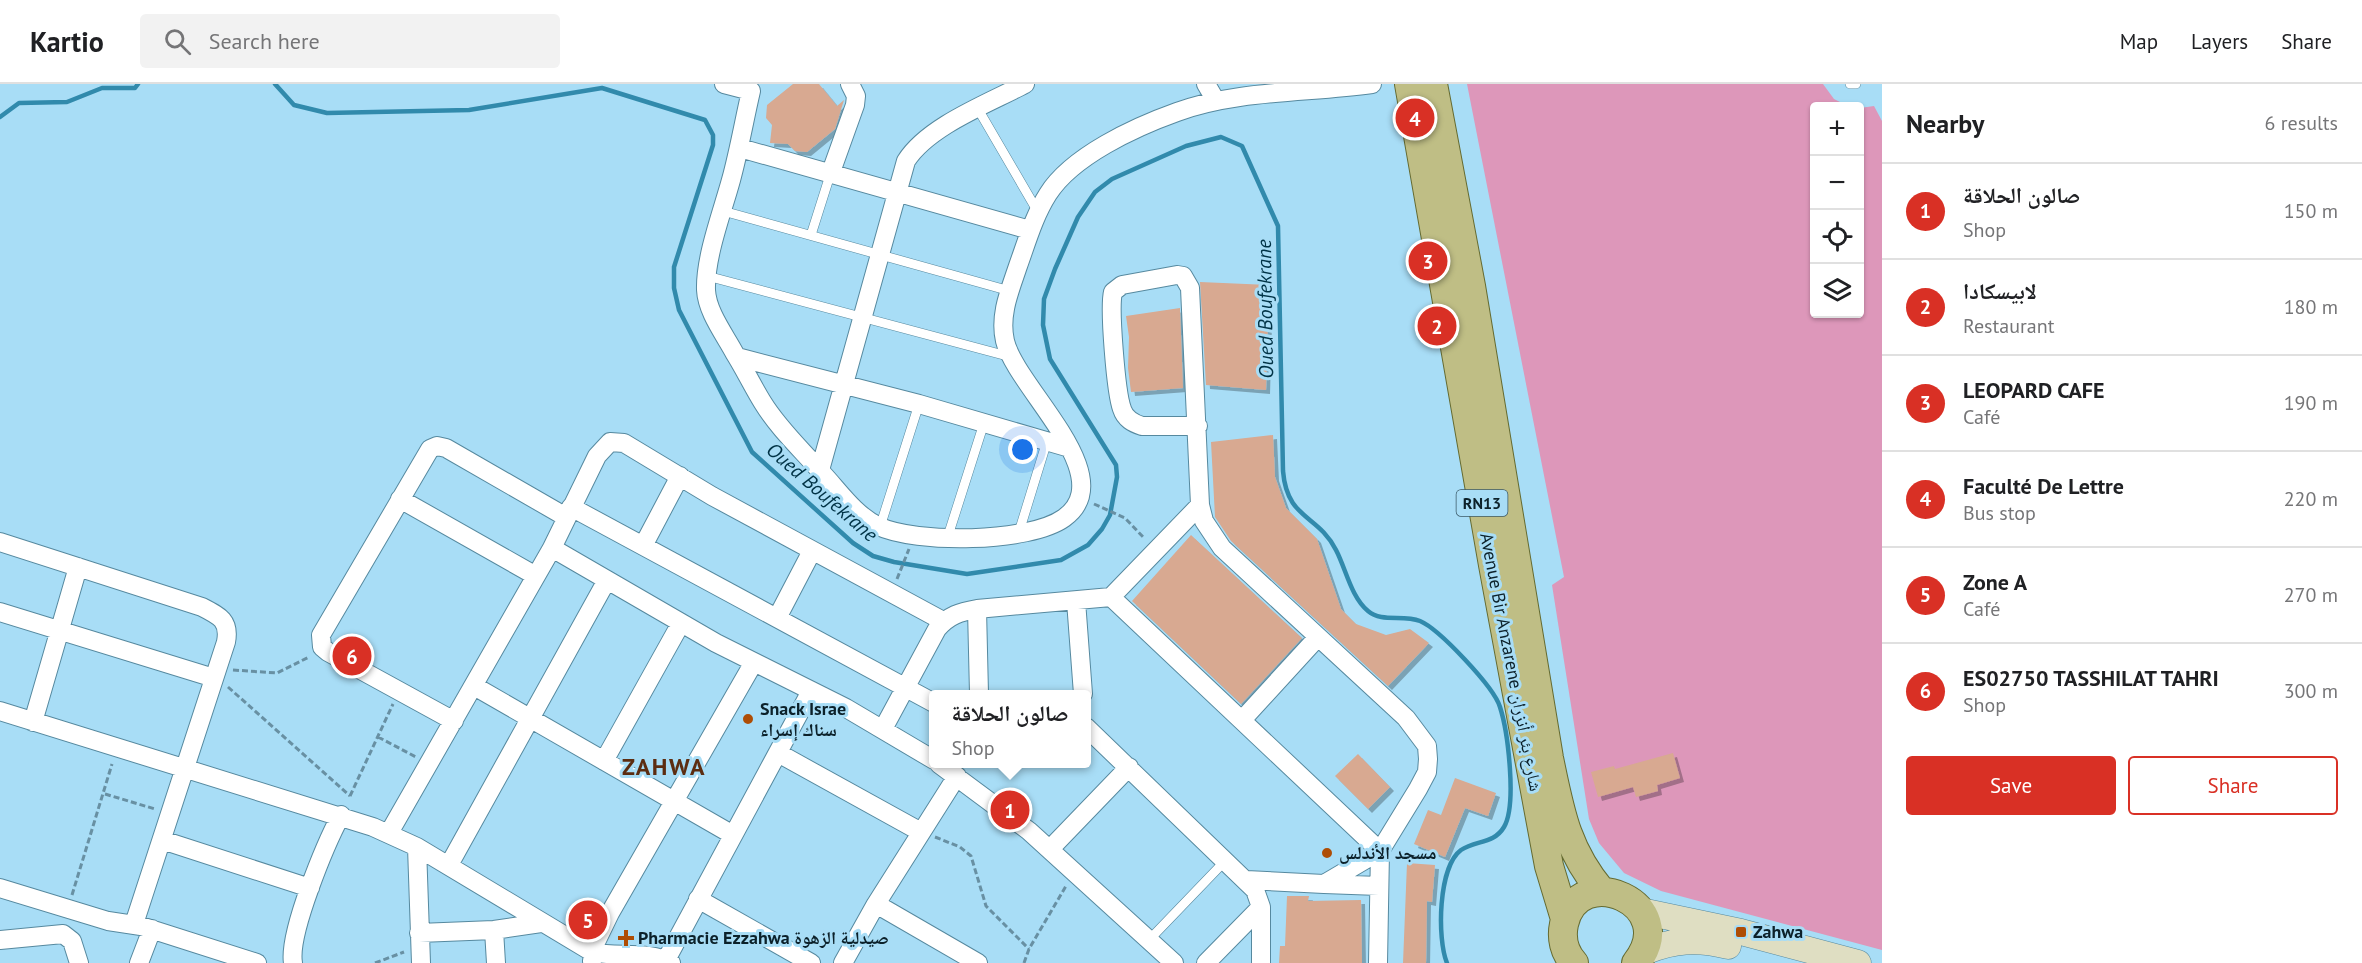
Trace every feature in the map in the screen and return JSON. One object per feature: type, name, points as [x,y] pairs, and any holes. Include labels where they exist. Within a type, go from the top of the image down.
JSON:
[{"type":"main road","name":"Avenue Bir Anzarene شارع بئر أنزران","points":[[1409,84],[1495,576],[1549,866],[1565,919]]},
{"type":"main road","name":"Avenue Bir Anzarene شارع بئر أنزران","points":[[1433,84],[1471,286],[1549,759],[1563,825],[1570,844],[1586,873],[1602,891]]},
{"type":"main road","points":[[1565,919],[1580,900],[1602,891],[1624,896],[1641,911],[1647,924],[1647,938],[1640,957]]},
{"type":"main road","points":[[1641,911],[1741,932],[1858,963]]},
{"type":"main road","name":"RN13","points":[[1565,919],[1563,941],[1573,962]]},
{"type":"main road","points":[[1640,957],[1681,940],[1705,941],[1797,963]]},
{"type":"street","points":[[724,84],[752,87],[740,148],[707,276],[708,301],[737,357],[773,417],[862,516],[880,527],[912,536],[948,539],[1019,532],[1050,526],[1074,508],[1082,486],[1079,463],[1011,357],[1003,327],[1010,291],[1030,230],[1038,212],[1059,179],[1095,152],[1178,111],[1216,101],[1326,87],[1372,84]]},
{"type":"street","points":[[820,470],[902,170],[912,151],[936,132],[1025,84]]},
{"type":"street","points":[[1206,84],[1216,101]]},
{"type":"street","points":[[831,172],[855,105],[858,87]]},
{"type":"street","points":[[740,148],[1030,230]]},
{"type":"street","points":[[1198,426],[1142,426],[1134,424],[1125,415],[1120,400],[1111,309],[1113,292],[1122,285],[1172,275],[1183,276],[1187,282],[1198,426],[1200,504],[1204,521],[1222,548],[1406,718],[1426,746],[1427,772],[1380,851],[1324,884]]},
{"type":"street","points":[[737,357],[919,404],[1070,448]]},
{"type":"street","points":[[389,833],[552,548],[597,456],[610,442],[624,443],[812,551],[944,621]]},
{"type":"street","points":[[454,721],[322,647],[321,635],[426,453],[437,446],[446,448],[568,512],[643,546],[929,701]]},
{"type":"street","points":[[643,546],[680,476]]},
{"type":"street","points":[[400,499],[536,576]]},
{"type":"street","points":[[882,729],[944,621],[959,612],[978,609],[1111,597],[1200,504]]},
{"type":"street","points":[[0,542],[202,607],[222,617],[228,632],[162,840],[143,926],[139,963]]},
{"type":"street","points":[[552,548],[681,622],[882,729],[929,758]]},
{"type":"street","points":[[777,618],[812,551]]},
{"type":"street","points":[[33,722],[78,567]]},
{"type":"street","points":[[449,865],[607,580]]},
{"type":"street","points":[[1111,597],[1380,851],[1378,963]]},
{"type":"street","points":[[1076,601],[1083,690]]},
{"type":"street","points":[[978,609],[979,690]]},
{"type":"street","points":[[0,612],[59,631],[217,672]]},
{"type":"street","points":[[604,761],[681,622]]},
{"type":"street","points":[[1242,720],[1318,637]]},
{"type":"street","points":[[592,957],[610,913],[676,802],[754,662]]},
{"type":"street","points":[[474,686],[733,836]]},
{"type":"street","points":[[0,711],[341,815],[389,833],[449,865],[592,957],[669,962],[698,899],[811,691]]},
{"type":"street","points":[[1091,732],[1256,890],[1261,907],[1261,963]]},
{"type":"street","points":[[778,753],[921,832]]},
{"type":"street","points":[[1050,849],[1129,767]]},
{"type":"street","points":[[945,768],[1075,870],[1174,963]]},
{"type":"street","points":[[843,963],[876,904],[957,776]]},
{"type":"street","points":[[293,963],[297,933],[322,851],[341,815]]},
{"type":"street","points":[[162,840],[310,888]]},
{"type":"street","points":[[417,847],[420,948],[494,930],[541,923]]},
{"type":"street","points":[[1246,880],[1379,886]]},
{"type":"street","points":[[0,888],[108,921],[143,926],[257,963]]},
{"type":"street","points":[[698,899],[811,963]]},
{"type":"street","points":[[876,904],[978,963]]},
{"type":"street","points":[[1206,963],[1261,907]]},
{"type":"street","points":[[494,930],[496,963]]},
{"type":"street","points":[[0,940],[63,934],[72,941],[79,963]]},
{"type":"lane","points":[[1850,84],[1856,84]]},
{"type":"lane","points":[[978,109],[1038,212]]},
{"type":"lane","points":[[811,235],[831,172]]},
{"type":"lane","points":[[723,211],[1010,291]]},
{"type":"lane","points":[[707,276],[1011,357]]},
{"type":"lane","points":[[880,527],[919,404]]},
{"type":"lane","points":[[948,539],[984,423]]},
{"type":"lane","points":[[1019,532],[1047,441]]},
{"type":"lane","points":[[1150,939],[1225,861]]},
{"type":"path","points":[[1095,505],[1125,518],[1156,551]]},
{"type":"path","points":[[897,577],[906,557]]},
{"type":"path","points":[[217,672],[277,673],[295,665],[322,647]]},
{"type":"path","points":[[217,672],[350,796]]},
{"type":"path","points":[[341,815],[399,692]]},
{"type":"path","points":[[378,737],[429,764]]},
{"type":"path","points":[[69,909],[105,794],[116,747]]},
{"type":"path","points":[[105,794],[170,813]]},
{"type":"path","points":[[921,832],[968,852],[974,861],[986,906],[1029,949]]},
{"type":"path","points":[[1024,963],[1029,949],[1075,870]]},
{"type":"path","points":[[375,963],[420,948]]},
{"type":"shaded area","points":[[1467,84],[1823,84],[1834,99],[1840,102],[1810,102],[1810,318],[1864,318],[1864,107],[1874,106],[1882,121],[1882,950],[1661,891],[1624,873],[1599,843],[1589,819],[1552,585],[1564,577]]},
{"type":"building","points":[[793,84],[819,84],[837,106],[844,100],[835,129],[807,152],[795,151],[788,144],[770,143],[772,125],[766,118],[767,105]]},
{"type":"building","points":[[1200,282],[1269,285],[1266,390],[1206,385]]},
{"type":"building","points":[[1180,308],[1183,388],[1131,392],[1126,316]]},
{"type":"building","points":[[1273,435],[1275,477],[1286,508],[1317,539],[1341,609],[1356,624],[1386,635],[1410,629],[1429,643],[1388,686],[1231,541],[1215,517],[1211,442]]},
{"type":"building","points":[[1191,535],[1302,638],[1241,704],[1132,601]]},
{"type":"building","points":[[1673,753],[1680,778],[1657,785],[1658,791],[1636,797],[1633,787],[1598,797],[1591,772],[1614,766],[1615,769]]},
{"type":"building","points":[[1358,754],[1390,787],[1368,809],[1335,776]]},
{"type":"building","points":[[1455,778],[1496,793],[1488,816],[1465,808],[1445,857],[1414,844],[1428,810],[1441,815]]},
{"type":"building","points":[[1407,863],[1435,865],[1432,902],[1427,901],[1426,963],[1403,963]]},
{"type":"building","points":[[1287,896],[1309,896],[1308,901],[1361,900],[1362,963],[1279,963],[1280,946],[1285,946]]},
{"type":"waterway","name":"Oued Boufekrane","points":[[0,117],[19,103],[67,102],[102,88],[135,88],[138,84]]},
{"type":"waterway","name":"Oued Boufekrane","points":[[275,84],[294,105],[327,113],[469,110],[602,88],[705,120],[713,135],[713,145],[674,267],[674,288],[679,310],[752,452],[853,543],[873,556],[894,562],[967,574],[1061,560],[1088,545],[1102,529],[1110,515],[1117,477],[1116,465],[1050,359],[1043,325],[1044,299],[1078,217],[1095,192],[1112,179],[1186,146],[1221,137],[1242,146],[1278,226],[1283,471],[1290,499],[1329,538],[1353,591],[1362,605],[1380,617],[1413,619],[1429,626],[1465,660],[1488,686],[1496,698],[1503,718],[1511,786],[1508,817],[1504,827],[1495,836],[1461,850],[1453,859],[1444,887],[1441,921],[1447,963]]},
{"type":"place","name":"Faculté De Lettre","points":[[1415,118]]},
{"type":"place","name":"LEOPARD CAFE","points":[[1428,261]]},
{"type":"place","name":"لابيسكادا","points":[[1437,326]]},
{"type":"place","name":"ES02750 TASSHILAT TAHRI","points":[[352,656]]},
{"type":"place","name":"Snack Israe سناك إسراء","points":[[748,719]]},
{"type":"place","name":"صالون الحلاقة","points":[[1010,810]]},
{"type":"place","name":"مسجد الأندلس","points":[[1327,853]]},
{"type":"place","name":"Zone A","points":[[588,920]]},
{"type":"place","name":"Zahwa","points":[[1741,932]]},
{"type":"place","name":"Pharmacie Ezzahwa صيدلية الزهوة","points":[[626,938]]},
{"type":"district","name":"ZAHWA","points":[[664,767]]}]
